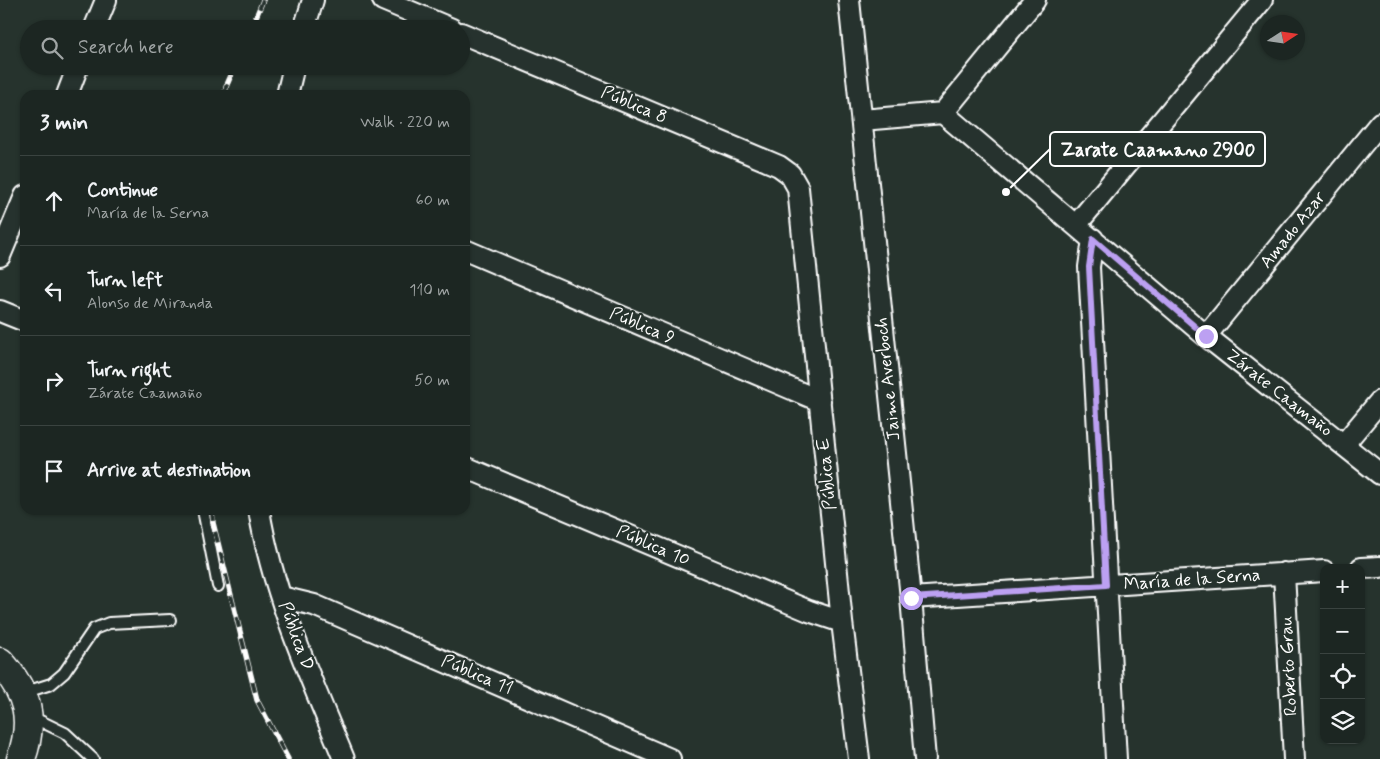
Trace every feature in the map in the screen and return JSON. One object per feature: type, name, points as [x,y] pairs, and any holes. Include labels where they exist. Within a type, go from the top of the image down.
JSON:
[{"type":"main road","points":[[0,662],[13,676],[25,704],[25,747],[21,759]]},
{"type":"street","points":[[98,20],[106,0]]},
{"type":"street","points":[[307,20],[313,0]]},
{"type":"street","points":[[383,0],[431,20]]},
{"type":"street","name":"Jaime Averboch","points":[[849,0],[911,598],[925,759]]},
{"type":"street","points":[[862,120],[943,113],[1035,0]]},
{"type":"street","points":[[1076,224],[1262,0]]},
{"type":"street","name":"Pública 8","points":[[470,37],[779,166],[790,174],[798,188]]},
{"type":"street","points":[[69,90],[75,75]]},
{"type":"street","points":[[288,90],[292,75]]},
{"type":"street","name":"Zárate Caamaño","points":[[943,113],[1206,336],[1380,474]]},
{"type":"street","name":"Amado Azar","points":[[1206,336],[1380,124]]},
{"type":"street","name":"Pública E","points":[[798,188],[842,622],[858,759]]},
{"type":"street","points":[[0,256],[20,208]]},
{"type":"street","points":[[1093,239],[1089,267],[1116,759]]},
{"type":"street","name":"Pública 9","points":[[470,252],[820,401]]},
{"type":"street","points":[[0,311],[20,319]]},
{"type":"street","points":[[1344,444],[1380,401]]},
{"type":"street","name":"Pública 10","points":[[470,469],[809,611],[842,622]]},
{"type":"street","name":"Pública D","points":[[260,515],[281,597],[298,646],[344,759]]},
{"type":"street","points":[[1365,568],[1380,567]]},
{"type":"street","name":"María de la Serna","points":[[911,598],[1320,571]]},
{"type":"street","name":"Roberto Grau","points":[[1284,574],[1294,759]]},
{"type":"street","name":"Pública 11","points":[[281,597],[314,605],[670,759]]},
{"type":"lane","points":[[204,515],[218,586]]},
{"type":"lane","points":[[93,759],[65,733],[25,704],[64,673],[94,629],[109,623],[170,620]]},
{"type":"railway","points":[[255,20],[263,0]]},
{"type":"railway","points":[[226,90],[231,75]]},
{"type":"railway","points":[[212,515],[257,700],[288,759]]},
{"type":"place","name":"Zarate Caamano 2900","points":[[1006,192]]},
{"type":"route","points":[[911,598],[1106,585],[1089,267],[1093,239],[1206,336]]}]
